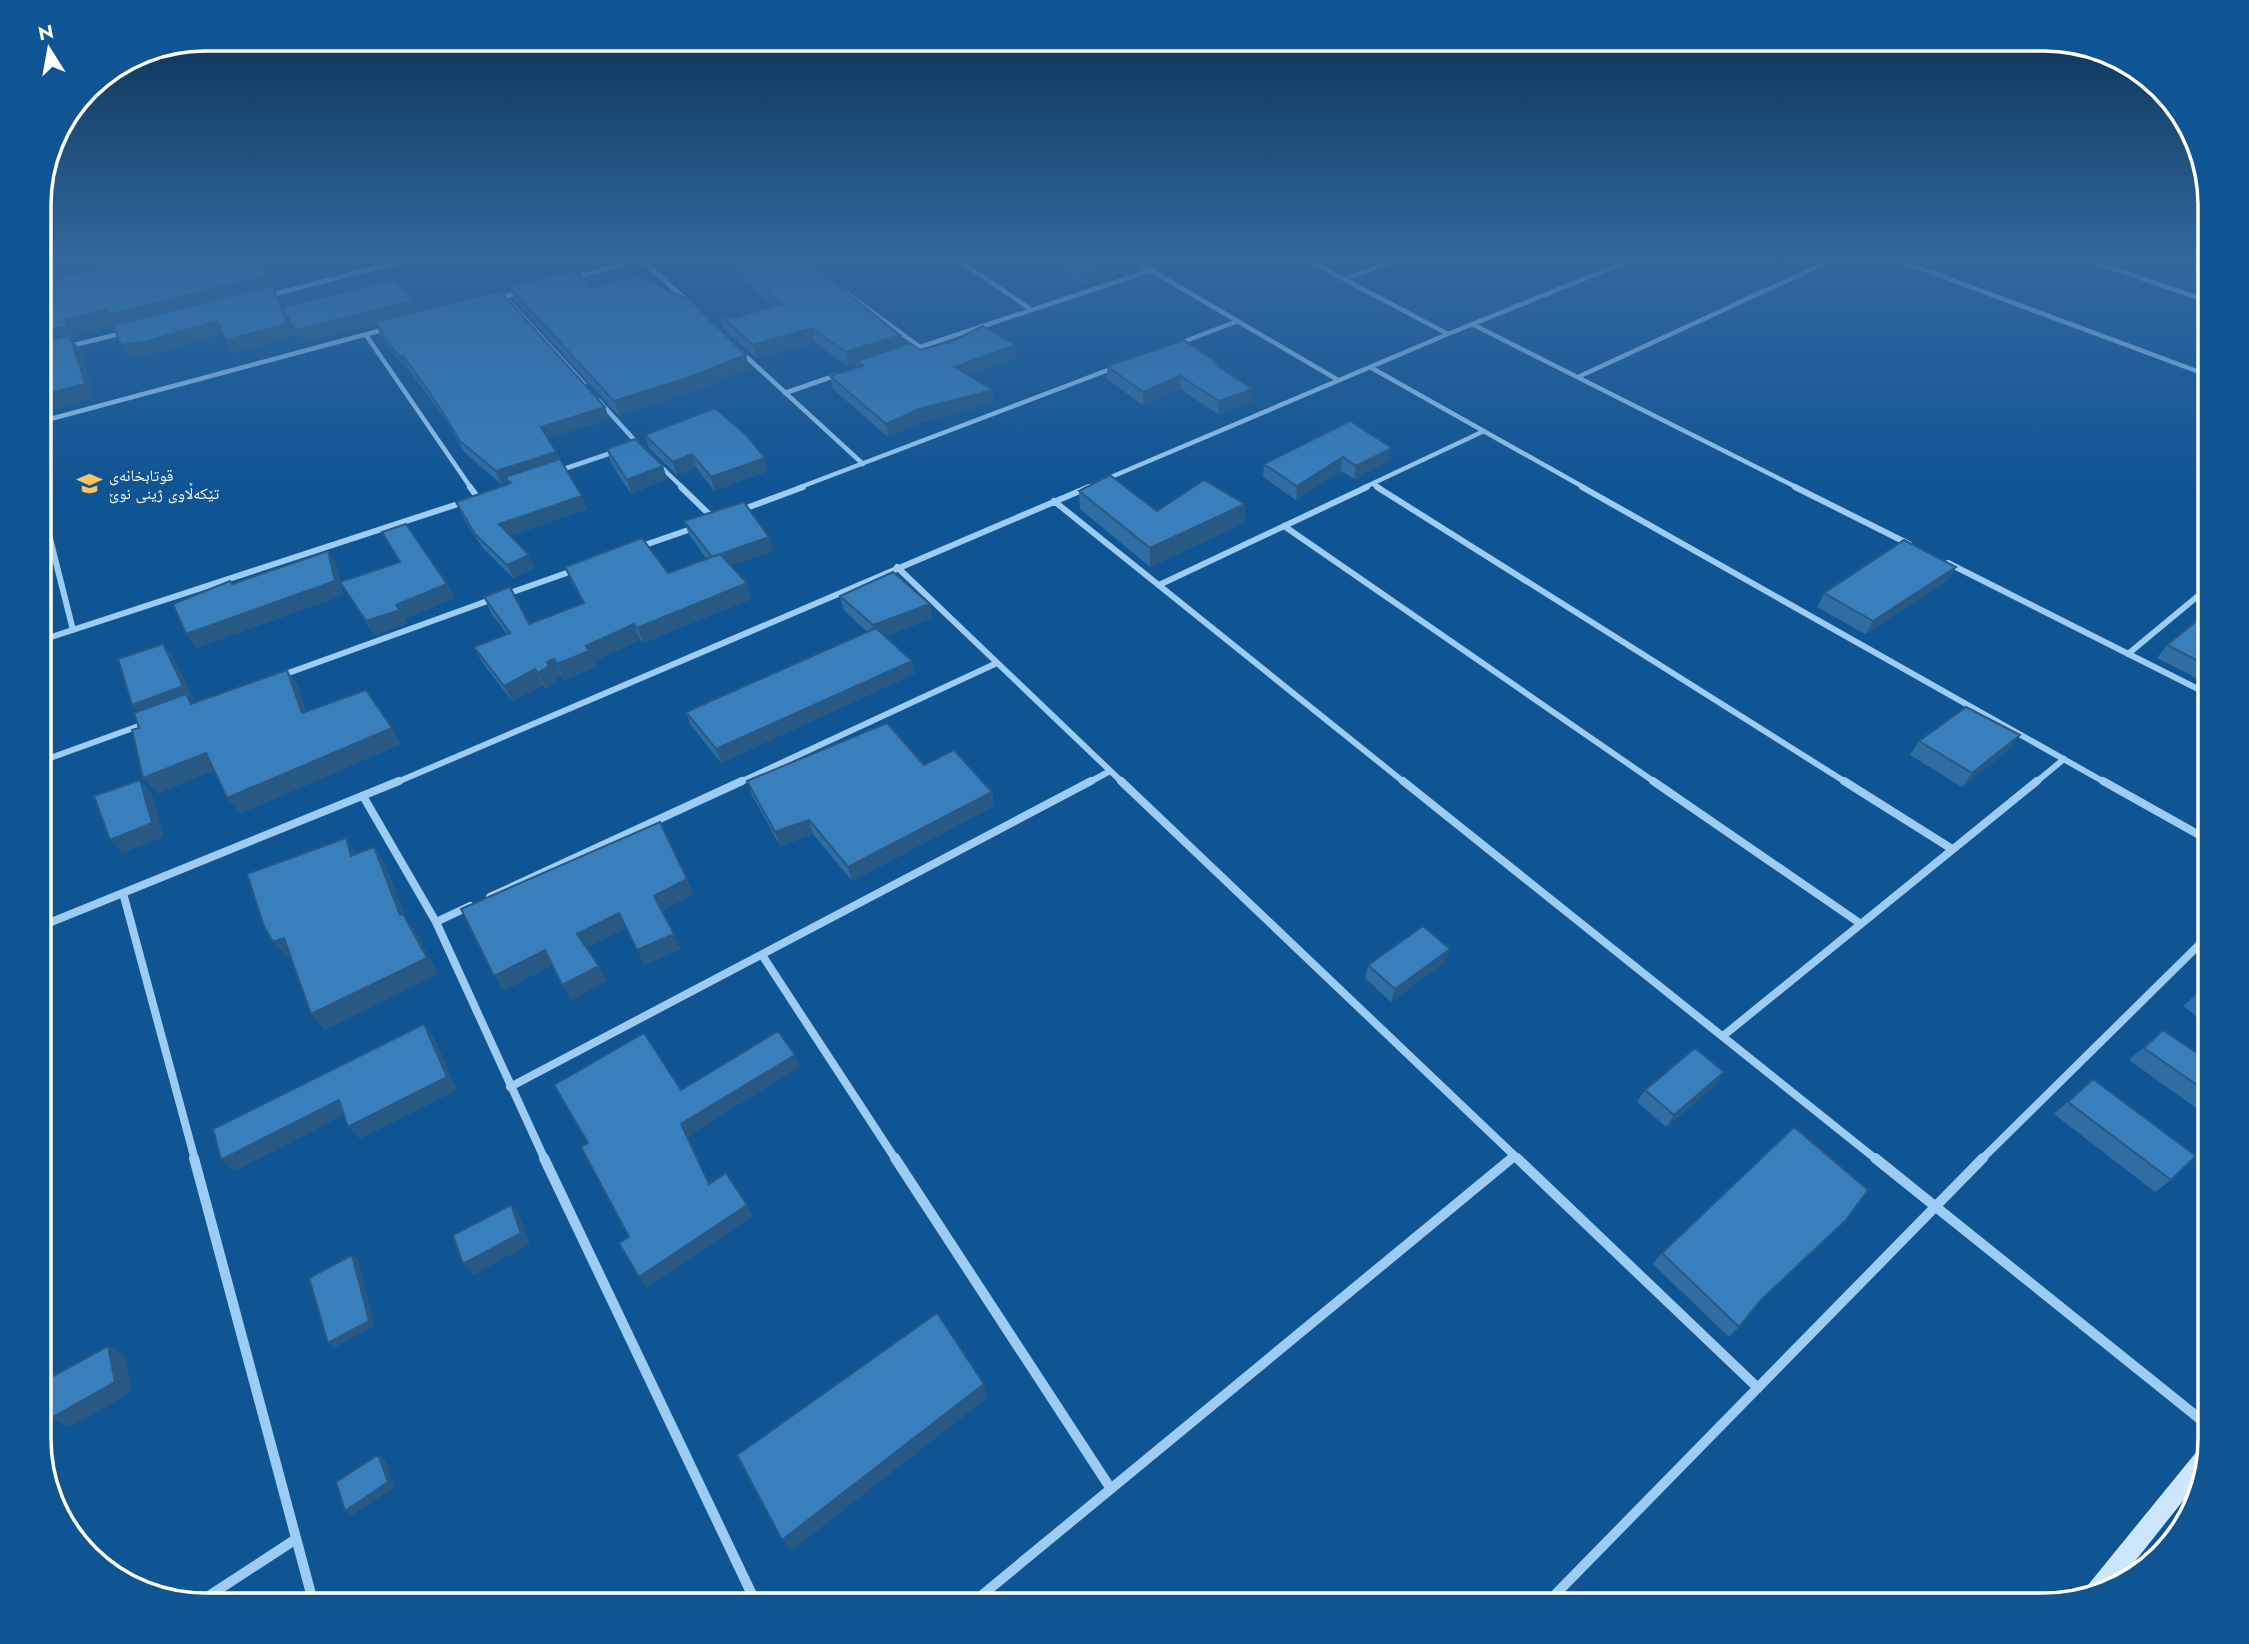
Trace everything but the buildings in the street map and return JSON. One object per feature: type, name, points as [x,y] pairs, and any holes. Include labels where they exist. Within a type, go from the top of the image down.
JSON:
[{"type":"street","points":[[66,348],[115,335]]},
{"type":"street","points":[[51,419],[366,335],[478,498]]},
{"type":"street","points":[[539,335],[585,385]]},
{"type":"street","points":[[903,335],[920,347]]},
{"type":"street","points":[[896,355],[957,335]]},
{"type":"street","points":[[1173,346],[1202,335]]},
{"type":"street","points":[[1261,335],[1338,380]]},
{"type":"street","points":[[51,922],[363,796],[1446,335]]},
{"type":"street","points":[[1493,335],[1915,547]]},
{"type":"street","points":[[1578,377],[1670,335]]},
{"type":"street","points":[[2099,335],[2198,372]]},
{"type":"street","points":[[737,348],[863,464]]},
{"type":"street","points":[[739,511],[1122,365]]},
{"type":"street","points":[[1370,367],[2198,834]]},
{"type":"street","points":[[785,393],[846,372]]},
{"type":"street","points":[[594,395],[648,453]]},
{"type":"street","points":[[1159,585],[1484,431]]},
{"type":"street","points":[[552,473],[638,444]]},
{"type":"street","points":[[657,463],[715,520]]},
{"type":"street","points":[[1373,484],[1952,849]]},
{"type":"street","points":[[51,637],[490,494]]},
{"type":"street","points":[[1054,501],[2198,1417]]},
{"type":"street","points":[[636,548],[727,516]]},
{"type":"street","points":[[1284,526],[1861,924]]},
{"type":"street","points":[[51,543],[73,630]]},
{"type":"street","points":[[1940,559],[2198,689]]},
{"type":"street","points":[[273,678],[584,567]]},
{"type":"street","points":[[897,567],[1758,1388]]},
{"type":"street","points":[[2128,654],[2198,596]]},
{"type":"street","points":[[485,899],[997,663]]},
{"type":"street","points":[[51,758],[156,720]]},
{"type":"street","points":[[1723,1036],[2064,759]]},
{"type":"street","points":[[510,1087],[1110,771]]},
{"type":"street","points":[[363,796],[436,922],[510,1087],[751,1593]]},
{"type":"street","points":[[122,892],[311,1593]]},
{"type":"street","points":[[436,922],[473,905]]},
{"type":"street","points":[[1557,1593],[1936,1206],[2198,946]]},
{"type":"street","points":[[762,955],[1111,1489]]},
{"type":"street","points":[[985,1593],[1515,1156]]},
{"type":"street","points":[[2106,1580],[2195,1470]]},
{"type":"street","points":[[213,1593],[296,1539]]},
{"type":"place","name":"قوتابخانەی تێکەڵاوی ژینی نوێ","points":[[89,484]]}]
